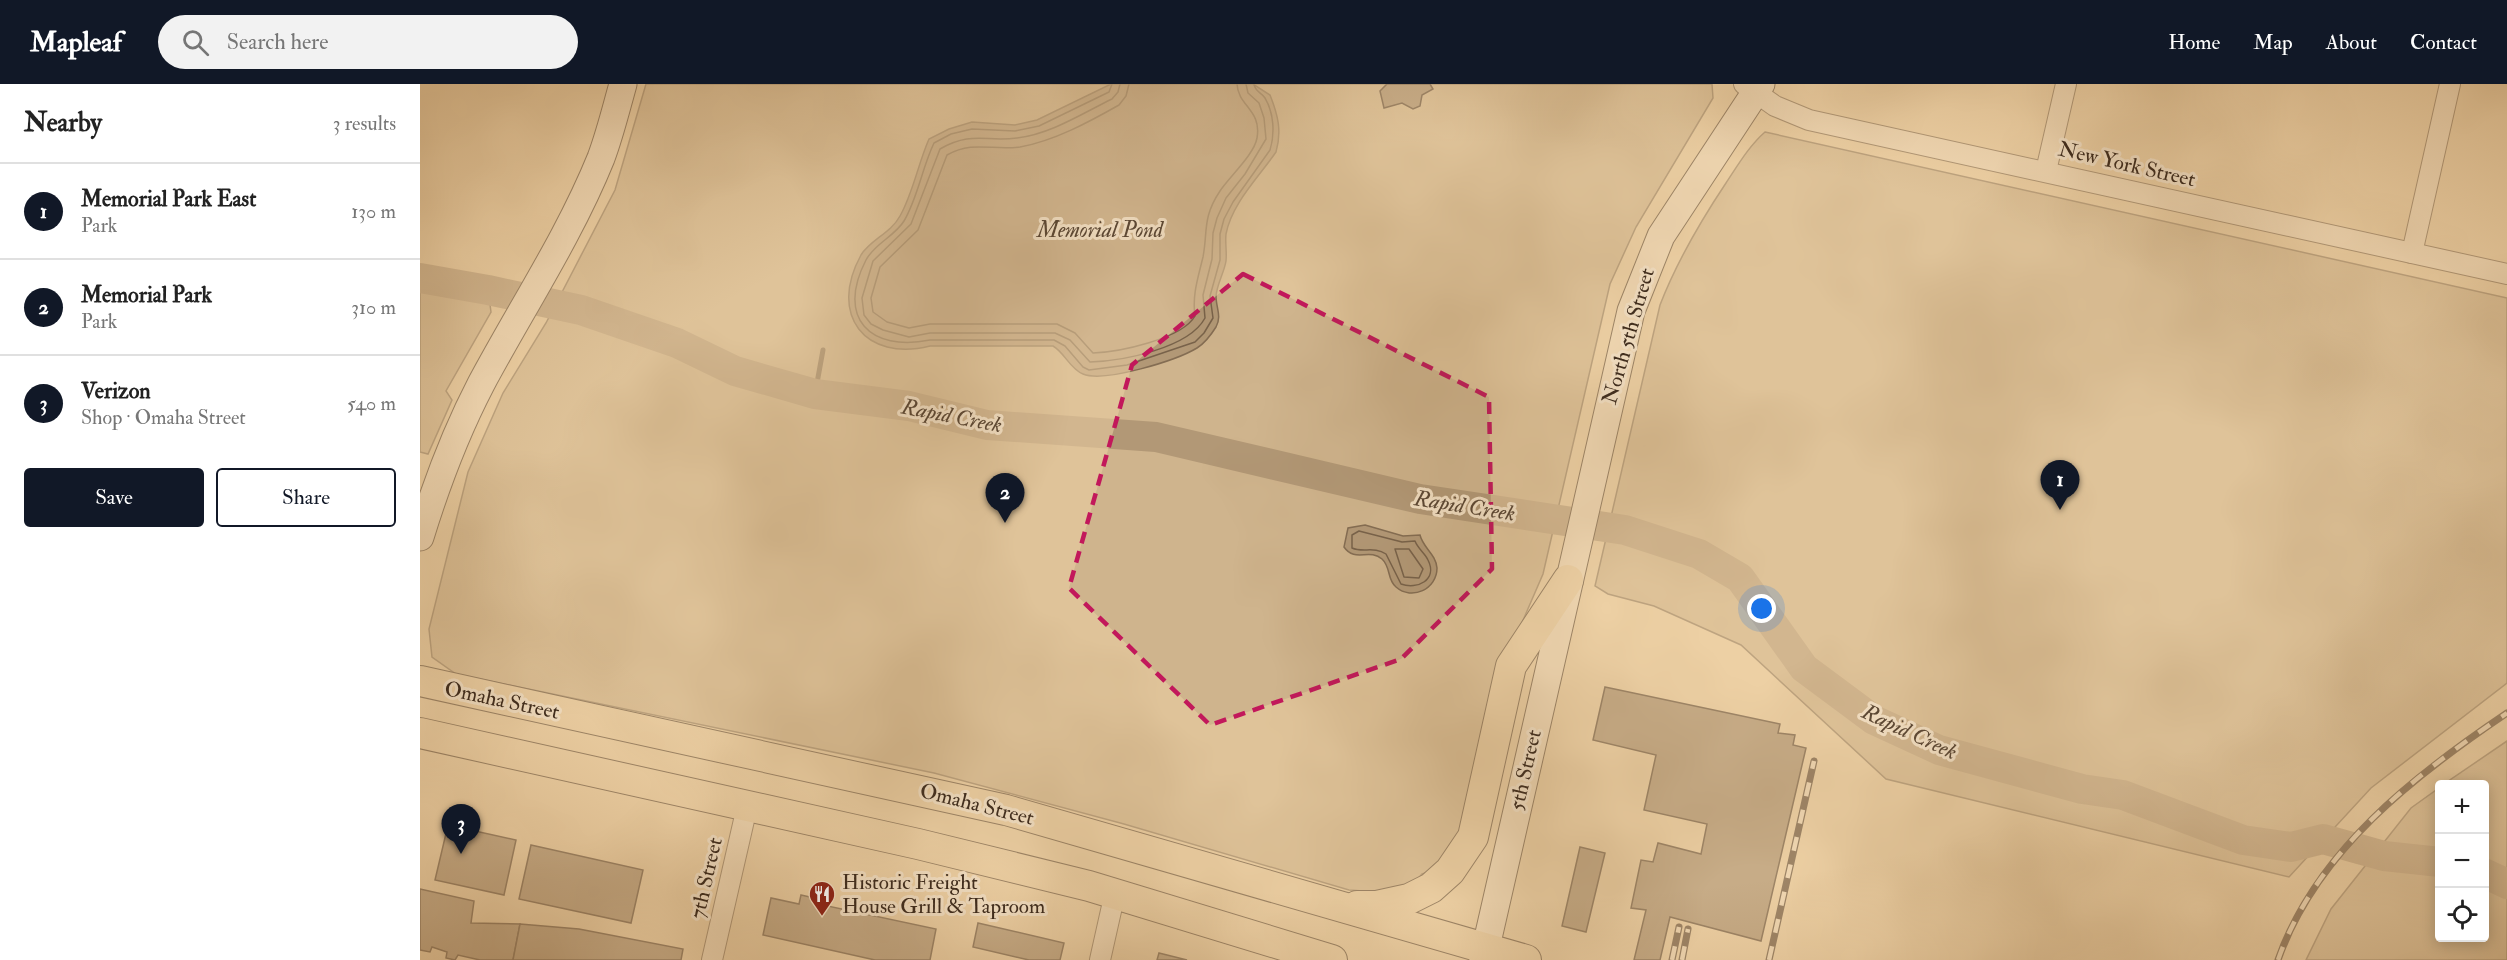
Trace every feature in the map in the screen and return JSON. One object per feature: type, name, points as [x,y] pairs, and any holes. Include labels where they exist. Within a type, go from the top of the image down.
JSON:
[{"type":"main road","points":[[420,537],[460,429],[506,340],[552,259],[601,158],[623,84]]},
{"type":"main road","name":"North 5th Street","points":[[1568,580],[1631,311],[1649,260],[1676,210],[1754,87]]},
{"type":"main road","points":[[1341,907],[1377,906],[1409,899],[1431,888],[1450,871],[1473,837],[1510,666],[1568,580]]},
{"type":"main road","name":"5th Street","points":[[1484,954],[1568,580]]},
{"type":"main road","name":"Omaha Street","points":[[420,681],[1006,810],[1341,907],[1484,954],[1526,960]]},
{"type":"main road","points":[[420,733],[918,844],[1115,893],[1332,960]]},
{"type":"street","points":[[2046,171],[2066,84]]},
{"type":"street","points":[[2412,253],[2450,84]]},
{"type":"street","name":"New York Street","points":[[1754,87],[1775,106],[1809,120],[2507,274]]},
{"type":"street","name":"7th Street","points":[[712,960],[747,807]]},
{"type":"street","points":[[1100,960],[1115,893]]},
{"type":"highlighted area","points":[[1243,274],[1489,397],[1492,569],[1401,659],[1210,725],[1069,588],[1132,365]]},
{"type":"shaded area","points":[[646,84],[1712,84],[1713,98],[1636,227],[1610,284],[1543,574],[1514,641],[1458,840],[1436,870],[1422,874],[1410,888],[1378,892],[1349,890],[1124,824],[934,773],[456,674],[432,657],[429,629],[468,472],[503,393],[546,323],[615,190]]},
{"type":"shaded area","points":[[1765,132],[2507,298],[2507,683],[2371,788],[2289,877],[1886,779],[1741,645],[1654,606],[1608,594],[1595,586],[1660,305],[1681,257],[1707,212],[1744,156]]},
{"type":"shaded area","points":[[420,278],[488,290],[491,312],[446,391],[452,400],[428,454],[420,452]]},
{"type":"shaded area","points":[[2507,741],[2507,960],[2306,960],[2331,909],[2411,808],[2435,791],[2435,942],[2489,942],[2489,780],[2450,780]]},
{"type":"water","name":"Memorial Pond","points":[[1111,84],[1253,84],[1270,95],[1273,102],[1279,130],[1276,152],[1240,201],[1229,223],[1226,234],[1226,261],[1216,296],[1219,319],[1205,341],[1187,353],[1158,364],[1123,373],[1093,376],[1078,372],[1053,346],[930,346],[907,349],[887,347],[871,340],[859,329],[851,314],[849,297],[852,277],[861,255],[900,216],[929,139],[949,129],[972,122],[1015,125],[1037,120]]},
{"type":"water","points":[[1365,525],[1403,536],[1420,535],[1436,563],[1436,575],[1433,582],[1416,593],[1402,591],[1393,584],[1382,559],[1377,556],[1348,552],[1344,547],[1348,528]]},
{"type":"building","points":[[1387,84],[1430,84],[1433,89],[1422,95],[1420,106],[1413,109],[1402,103],[1384,108],[1380,91]]},
{"type":"building","points":[[1605,687],[1780,724],[1778,733],[1795,735],[1793,745],[1806,748],[1761,941],[1670,917],[1660,960],[1634,960],[1646,910],[1631,908],[1641,860],[1653,862],[1658,843],[1701,854],[1707,824],[1644,810],[1656,755],[1593,740]]},
{"type":"building","points":[[448,825],[516,840],[504,895],[435,880]]},
{"type":"building","points":[[531,845],[643,870],[631,923],[519,899]]},
{"type":"building","points":[[1580,847],[1605,853],[1586,932],[1562,926]]},
{"type":"building","points":[[420,889],[474,901],[471,923],[520,924],[513,960],[480,960],[458,955],[455,960],[446,958],[447,952],[432,947],[430,952],[420,950]]},
{"type":"building","name":"Historic Freight House Grill & Taproom","points":[[801,895],[819,899],[818,904],[936,929],[930,960],[875,960],[763,935],[771,898],[799,904]]},
{"type":"building","points":[[978,923],[1064,943],[1060,960],[1029,960],[973,947]]},
{"type":"building","points":[[520,924],[579,929],[683,949],[681,960],[513,960]]},
{"type":"building","points":[[1159,953],[1187,960],[1157,960]]},
{"type":"waterway","name":"Rapid Creek","points":[[420,278],[581,310],[677,343],[735,371],[815,394],[909,406],[987,425],[1156,437],[1420,499],[1625,530],[1699,554],[1740,578],[1804,668],[1874,720],[1939,750],[2082,789],[2123,795],[2243,840],[2291,847],[2323,839],[2384,856],[2435,861]]},
{"type":"waterway","points":[[815,394],[823,350]]},
{"type":"waterway","name":"Rapid Creek","points":[[2489,875],[2507,884]]},
{"type":"railway","points":[[2278,960],[2295,921],[2317,884],[2343,850],[2404,790],[2438,762],[2507,713]]},
{"type":"railway","points":[[1769,960],[1814,761]]},
{"type":"railway","points":[[1672,960],[1679,927]]},
{"type":"railway","points":[[1682,960],[1688,929]]},
{"type":"place","name":"Memorial Park East","points":[[2060,510]]},
{"type":"place","name":"Memorial Park","points":[[1005,523]]},
{"type":"place","name":"Verizon","points":[[461,854]]},
{"type":"place","name":"Historic Freight House Grill & Taproom","points":[[822,917]]}]
